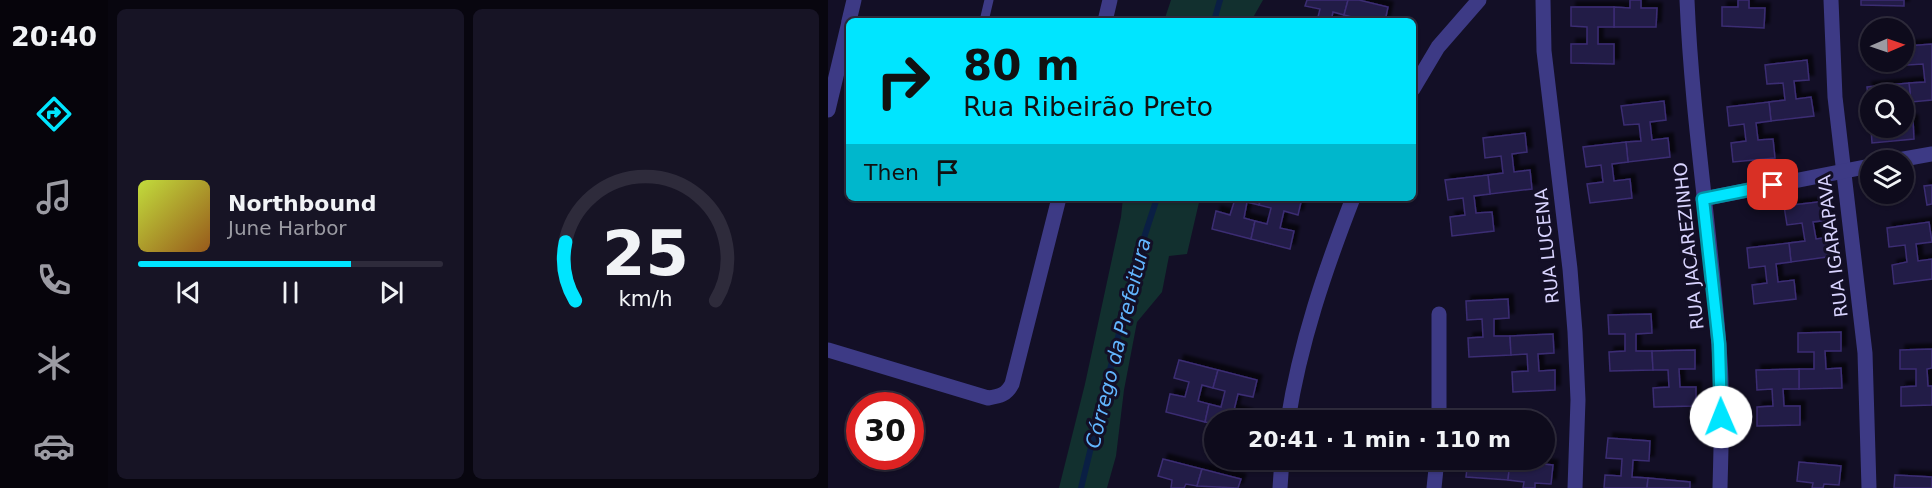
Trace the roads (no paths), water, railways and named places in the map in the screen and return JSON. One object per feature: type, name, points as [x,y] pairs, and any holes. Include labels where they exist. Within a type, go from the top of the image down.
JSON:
[{"type":"street","points":[[850,18],[854,0]]},
{"type":"street","points":[[1106,18],[1110,0]]},
{"type":"street","points":[[1416,84],[1438,47],[1479,0]]},
{"type":"street","name":"RUA LUCENA","points":[[1543,0],[1544,51],[1570,269],[1575,332],[1578,400],[1575,488]]},
{"type":"street","name":"RUA JACAREZINHO","points":[[1688,0],[1690,61],[1720,362],[1722,435],[1720,488]]},
{"type":"street","name":"RUA IGARAPAVA","points":[[1831,0],[1835,97],[1865,353],[1869,488]]},
{"type":"street","points":[[828,110],[846,34]]},
{"type":"street","points":[[1914,157],[1932,154]]},
{"type":"street","points":[[1703,199],[1860,168]]},
{"type":"street","points":[[828,350],[988,398],[1001,396],[1012,384],[1058,201]]},
{"type":"street","points":[[1290,410],[1311,317],[1352,201]]},
{"type":"street","points":[[1439,314],[1439,410]]},
{"type":"street","points":[[1280,488],[1281,470]]},
{"type":"street","points":[[1434,488],[1436,470]]},
{"type":"lane","points":[[985,18],[989,0]]},
{"type":"waterway","name":"Córrego da Prefeitura","points":[[1215,18],[1220,0]]},
{"type":"waterway","name":"Córrego da Prefeitura","points":[[1081,488],[1138,256],[1156,201]]}]
